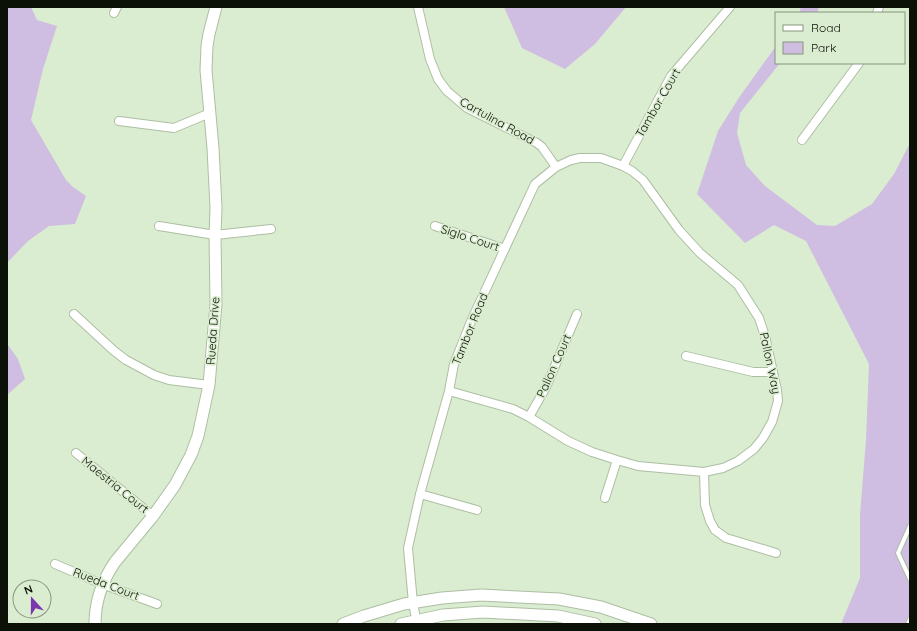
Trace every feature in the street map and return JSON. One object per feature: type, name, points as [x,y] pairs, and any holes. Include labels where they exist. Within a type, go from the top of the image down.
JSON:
[{"type":"street","name":"Rueda Drive","points":[[94,624],[96,606],[102,584],[114,562],[153,516],[175,485],[191,455],[198,436],[209,385],[216,304],[216,208],[206,58],[209,34],[216,7]]},
{"type":"street","name":"Cartulina Road","points":[[418,7],[430,59],[438,79],[447,91],[467,108],[537,142],[556,167]]},
{"type":"street","name":"Tambor Court","points":[[623,166],[671,76],[730,7]]},
{"type":"street","points":[[802,140],[858,64]]},
{"type":"street","points":[[119,121],[174,128],[210,113]]},
{"type":"street","name":"Tambor Road","points":[[416,622],[408,548],[420,494],[449,391],[454,364],[472,319],[536,184],[556,167],[580,158],[601,158],[623,166]]},
{"type":"street","name":"Pallon Way","points":[[449,391],[513,409],[568,441],[592,452],[638,466],[704,472],[722,468],[738,461],[754,449],[763,438],[772,422],[778,401],[765,336],[759,318],[738,285],[700,253],[679,230],[643,180],[623,166]]},
{"type":"street","points":[[159,226],[215,235],[271,229]]},
{"type":"street","name":"Siglo Court","points":[[435,226],[505,249]]},
{"type":"street","points":[[74,314],[126,360],[154,375],[169,380],[209,385]]},
{"type":"street","name":"Pallon Court","points":[[529,417],[546,387],[577,314]]},
{"type":"street","points":[[686,356],[753,372],[773,372]]},
{"type":"street","name":"Maestria Court","points":[[76,453],[153,516]]},
{"type":"street","points":[[605,498],[617,460]]},
{"type":"street","points":[[704,472],[705,505],[710,521],[715,530],[726,538],[776,553]]},
{"type":"street","points":[[420,494],[477,510]]},
{"type":"street","name":"Rueda Court","points":[[55,564],[102,584],[157,604]]},
{"type":"street","points":[[343,624],[404,604],[442,598],[481,595],[559,599],[601,607],[651,624]]},
{"type":"street","points":[[400,624],[416,622],[443,615],[483,612],[558,616],[595,624]]},
{"type":"lane","points":[[910,526],[898,553],[910,579]]},
{"type":"lane","points":[[908,624],[910,619]]},
{"type":"green space","points":[[7,7],[31,7],[37,20],[57,26],[43,69],[31,120],[66,180],[86,196],[75,224],[49,226],[28,241],[7,263]]},
{"type":"green space","points":[[504,7],[626,7],[595,44],[565,69],[522,48]]},
{"type":"green space","points":[[801,7],[819,7],[817,12],[799,12]]},
{"type":"green space","points":[[775,47],[775,64],[779,64],[740,113],[737,133],[746,165],[765,186],[817,225],[835,226],[872,204],[894,174],[910,143],[910,624],[841,624],[860,578],[860,515],[866,440],[869,364],[806,241],[774,225],[745,243],[697,194],[718,131],[740,96]]},
{"type":"green space","points":[[7,340],[8,345],[18,359],[25,379],[7,395]]}]
